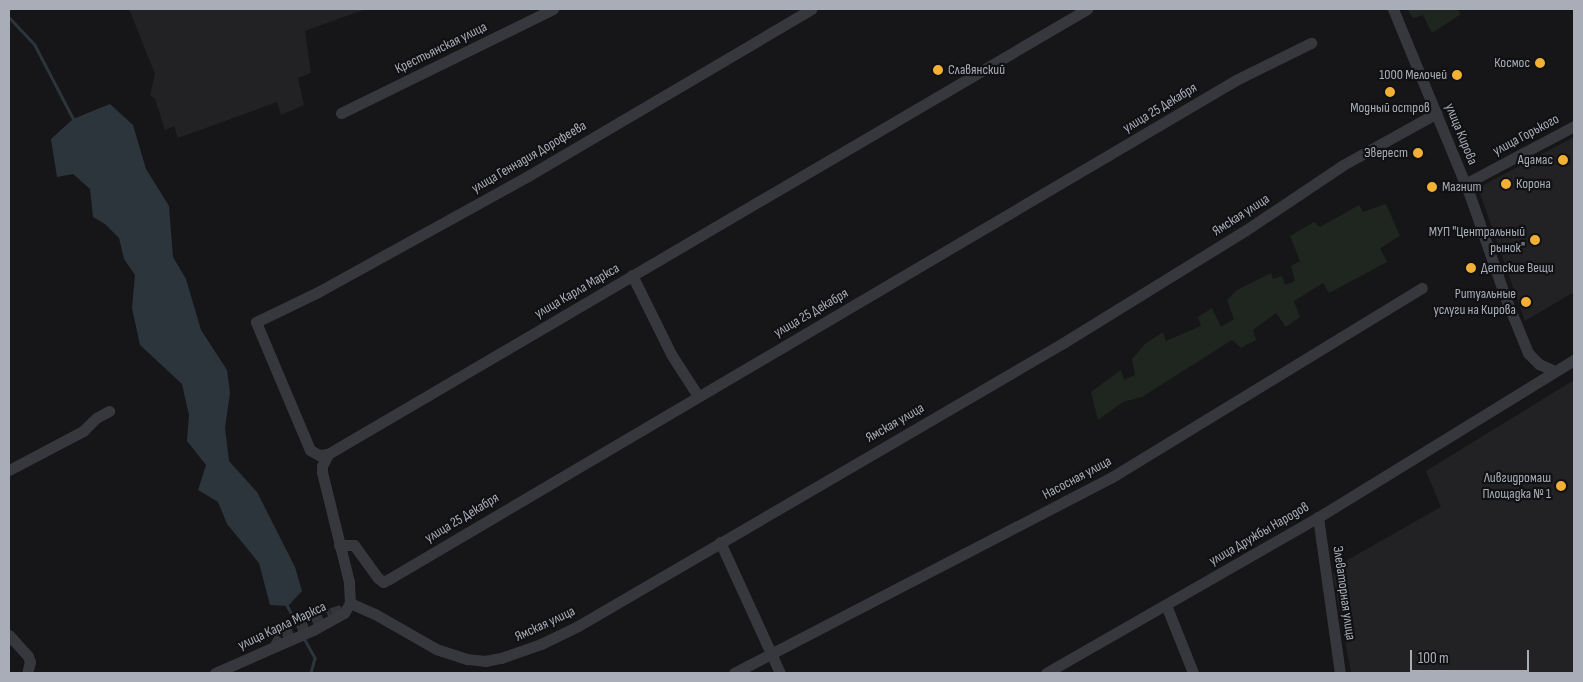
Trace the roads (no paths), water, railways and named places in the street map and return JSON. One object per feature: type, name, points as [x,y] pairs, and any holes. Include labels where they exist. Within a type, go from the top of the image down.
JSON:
[{"type":"street","name":"Крестьянская улица","points":[[341,113],[553,9]]},
{"type":"street","name":"улица Геннадия Дорофеева","points":[[328,454],[319,455],[310,450],[256,322],[318,292],[519,181],[812,9]]},
{"type":"street","name":"улица Карла Маркса","points":[[328,454],[1088,9]]},
{"type":"street","name":"улица Кирова","points":[[1393,9],[1437,112],[1506,300],[1528,353],[1534,376],[1528,387]]},
{"type":"street","name":"улица 25 Декабря","points":[[339,545],[354,545],[378,578],[383,582],[386,581],[1236,80],[1311,43]]},
{"type":"street","name":"Ямская улица","points":[[347,608],[374,614],[436,650],[476,660],[501,658],[541,644],[578,626],[1063,343],[1246,230],[1343,166],[1437,112]]},
{"type":"street","name":"улица Горького","points":[[1465,184],[1574,126]]},
{"type":"street","points":[[632,275],[671,354],[698,396]]},
{"type":"street","name":"Насосная улица","points":[[734,673],[1112,477],[1422,288]]},
{"type":"street","points":[[1528,353],[1539,364],[1555,371]]},
{"type":"street","name":"улица Дружбы Народов","points":[[1046,673],[1318,517],[1574,360]]},
{"type":"street","points":[[9,470],[83,431],[96,418],[109,411]]},
{"type":"street","points":[[328,454],[322,466],[322,472],[349,582],[347,608]]},
{"type":"street","name":"Элеваторная улица","points":[[1318,517],[1340,673]]},
{"type":"street","points":[[720,542],[780,673]]},
{"type":"street","points":[[1166,605],[1193,673]]},
{"type":"street","name":"улица Карла Маркса","points":[[215,673],[265,651],[269,655],[343,619],[347,608]]},
{"type":"street","points":[[9,635],[28,656],[30,662],[27,673]]},
{"type":"waterway","points":[[9,17],[35,45],[74,120]]},
{"type":"waterway","points":[[287,605],[300,631]]},
{"type":"waterway","points":[[304,638],[315,658],[311,673]]},
{"type":"tunnel","points":[[275,646],[282,634],[331,613],[346,609]]},
{"type":"place","name":"Космос","points":[[1540,63]]},
{"type":"place","name":"Славянский","points":[[938,70]]},
{"type":"place","name":"1000 Мелочей","points":[[1457,75]]},
{"type":"place","name":"Модный остров","points":[[1390,92]]},
{"type":"place","name":"Эверест","points":[[1418,153]]},
{"type":"place","name":"Адамас","points":[[1563,160]]},
{"type":"place","name":"Корона","points":[[1506,184]]},
{"type":"place","name":"Магнит","points":[[1432,187]]},
{"type":"place","name":"МУП \"Центральный рынок\"","points":[[1535,240]]},
{"type":"place","name":"Детские Вещи","points":[[1471,268]]},
{"type":"place","name":"Ритуальные услуги на Кирова","points":[[1526,302]]},
{"type":"place","name":"Ливгидромаш Площадка № 1","points":[[1561,486]]}]
